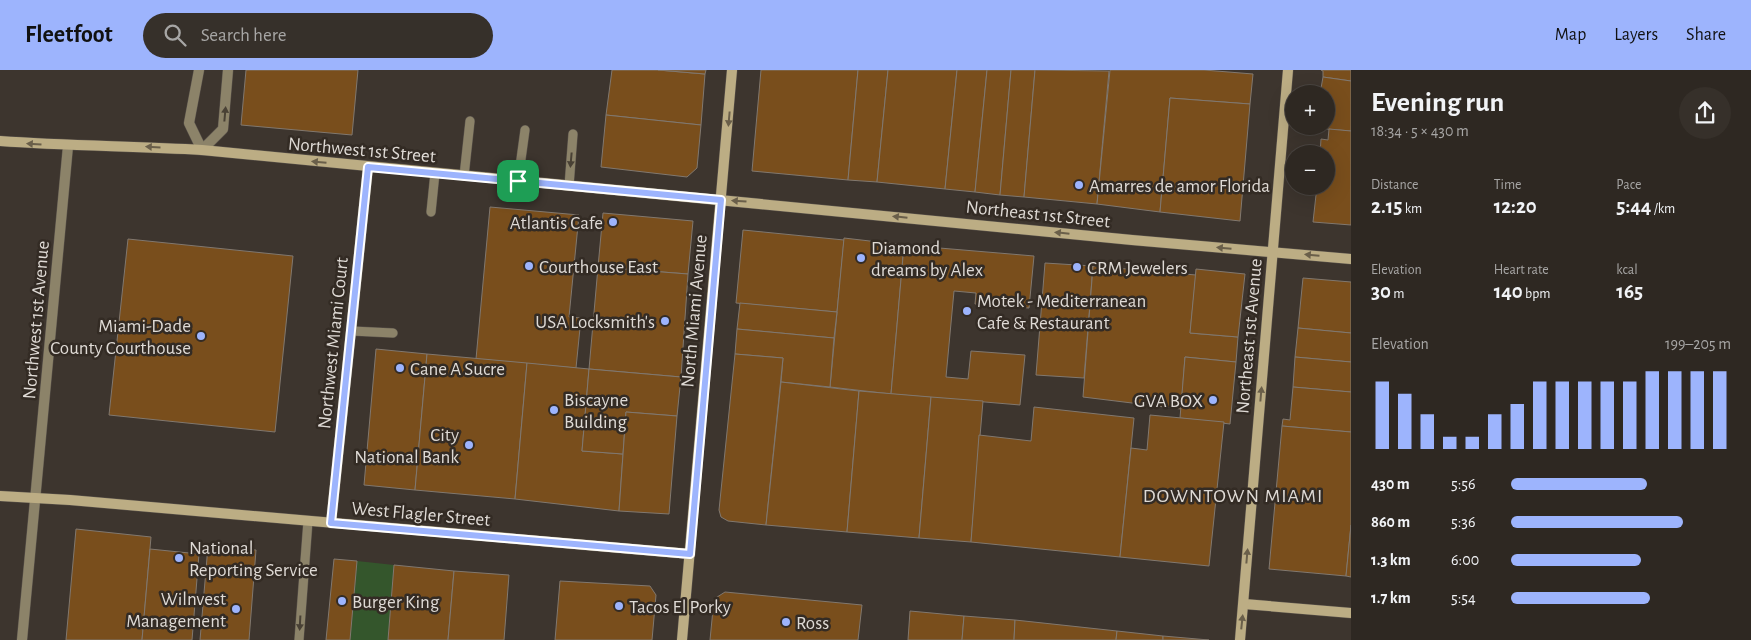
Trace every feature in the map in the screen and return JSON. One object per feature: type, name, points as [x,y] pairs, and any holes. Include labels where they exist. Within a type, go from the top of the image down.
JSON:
[{"type":"main road","name":"North Miami Avenue","points":[[682,640],[732,70]]},
{"type":"main road","name":"Northeast 1st Avenue","points":[[1240,640],[1288,70]]},
{"type":"main road","name":"Northwest 1st Street","points":[[0,141],[68,146],[136,146],[202,150],[721,200]]},
{"type":"main road","name":"Northeast 1st Street","points":[[721,200],[1351,259]]},
{"type":"main road","name":"West Flagler Street","points":[[0,496],[36,497],[690,554]]},
{"type":"main road","points":[[1244,604],[1351,613]]},
{"type":"street","points":[[199,70],[189,123],[202,150],[223,129],[228,70]]},
{"type":"street","name":"Northwest 1st Avenue","points":[[22,640],[68,146]]},
{"type":"street","name":"Northwest Miami Court","points":[[331,523],[368,167]]},
{"type":"lane","points":[[464,176],[470,121]]},
{"type":"lane","points":[[518,181],[525,130]]},
{"type":"lane","points":[[569,186],[573,134]]},
{"type":"lane","points":[[431,212],[435,173]]},
{"type":"lane","points":[[352,331],[393,333]]},
{"type":"lane","points":[[299,640],[308,521]]},
{"type":"green space","points":[[357,561],[394,565],[388,640],[350,640]]},
{"type":"building","points":[[246,70],[358,70],[352,135],[241,125]]},
{"type":"building","points":[[612,70],[658,70],[705,74],[701,125],[606,115]]},
{"type":"building","points":[[658,70],[706,70],[705,74]]},
{"type":"building","points":[[761,70],[858,70],[848,180],[752,171]]},
{"type":"building","points":[[858,70],[888,70],[877,182],[848,180]]},
{"type":"building","points":[[888,70],[957,70],[945,189],[877,182]]},
{"type":"building","points":[[957,70],[987,70],[975,192],[945,189]]},
{"type":"building","points":[[987,70],[1011,70],[1000,195],[975,192]]},
{"type":"building","points":[[1011,70],[1035,70],[1024,197],[1000,195]]},
{"type":"building","points":[[1035,70],[1109,71],[1097,204],[1024,197]]},
{"type":"building","points":[[1110,70],[1204,70],[1253,74],[1250,104],[1170,98],[1160,212],[1097,204]]},
{"type":"building","points":[[1321,70],[1351,70],[1351,81],[1323,77],[1323,71]]},
{"type":"building","points":[[1323,77],[1351,81],[1351,131],[1335,130],[1335,85],[1322,85]]},
{"type":"building","points":[[1170,98],[1250,104],[1240,221],[1160,212]]},
{"type":"building","points":[[606,115],[701,125],[697,168],[687,177],[601,167]]},
{"type":"building","points":[[1335,130],[1351,131],[1351,225],[1313,222],[1316,195],[1335,195],[1335,145],[1321,145],[1321,139],[1328,140],[1328,135],[1335,135]]},
{"type":"building","name":"Courthouse East","points":[[490,207],[579,215],[569,317],[581,318],[576,368],[476,359]]},
{"type":"building","points":[[603,213],[693,221],[688,274],[598,267]]},
{"type":"building","points":[[743,230],[844,240],[837,312],[736,303]]},
{"type":"building","points":[[844,238],[904,245],[891,394],[830,387]]},
{"type":"building","name":"Miami-Dade County Courthouse","points":[[128,239],[293,256],[275,432],[109,415]]},
{"type":"building","points":[[904,245],[1034,256],[1029,308],[975,304],[976,293],[954,291],[946,377],[968,379],[971,351],[1025,355],[1020,405],[891,394]]},
{"type":"building","points":[[1045,263],[1093,266],[1084,378],[1036,375]]},
{"type":"building","points":[[1093,266],[1196,275],[1190,333],[1238,337],[1236,362],[1185,357],[1181,409],[1083,397]]},
{"type":"building","points":[[598,267],[688,274],[681,377],[589,369]]},
{"type":"building","points":[[1196,269],[1245,274],[1238,337],[1190,333]]},
{"type":"building","points":[[1303,278],[1351,282],[1351,333],[1298,328]]},
{"type":"building","points":[[740,303],[837,312],[834,338],[737,329]]},
{"type":"building","points":[[1298,328],[1351,333],[1351,362],[1295,357]]},
{"type":"building","points":[[737,329],[834,338],[830,387],[781,382],[783,358],[735,354]]},
{"type":"building","points":[[376,349],[427,354],[415,490],[364,485]]},
{"type":"building","name":"City National Bank","points":[[427,354],[527,363],[515,499],[415,490]]},
{"type":"building","points":[[735,354],[783,358],[766,525],[728,521],[721,517],[719,510]]},
{"type":"building","points":[[1185,357],[1236,362],[1230,424],[1180,418]]},
{"type":"building","points":[[1295,357],[1351,362],[1351,392],[1293,387]]},
{"type":"building","name":"Biscayne Building","points":[[527,363],[589,369],[582,451],[623,454],[619,511],[515,499]]},
{"type":"building","points":[[589,369],[681,377],[677,416],[626,412],[623,454],[582,451]]},
{"type":"building","points":[[781,382],[859,391],[847,532],[766,525]]},
{"type":"building","points":[[1293,387],[1351,392],[1351,432],[1282,426],[1283,419],[1290,420]]},
{"type":"building","points":[[859,391],[931,397],[919,538],[847,532]]},
{"type":"building","points":[[931,397],[983,401],[971,542],[919,538]]},
{"type":"building","points":[[1034,407],[1134,418],[1120,557],[971,542],[979,435],[1031,441]]},
{"type":"building","points":[[626,412],[677,416],[669,514],[619,511]]},
{"type":"building","points":[[1150,415],[1224,422],[1209,566],[1120,557],[1131,448],[1147,450]]},
{"type":"building","points":[[1282,426],[1351,432],[1351,525],[1346,576],[1269,569]]},
{"type":"building","points":[[1351,525],[1351,577],[1346,576]]},
{"type":"building","points":[[76,529],[151,537],[142,640],[66,640]]},
{"type":"building","points":[[208,546],[256,550],[249,640],[200,640]]},
{"type":"building","points":[[150,549],[199,554],[192,640],[142,640]]},
{"type":"building","name":"Burger King","points":[[334,559],[357,561],[350,640],[326,640]]},
{"type":"building","points":[[394,565],[454,571],[448,640],[388,640]]},
{"type":"building","points":[[454,571],[509,575],[504,640],[448,640]]},
{"type":"building","points":[[560,581],[650,586],[656,595],[652,640],[555,640]]},
{"type":"building","name":"Ross","points":[[725,592],[862,605],[858,640],[710,640],[714,599]]},
{"type":"building","points":[[910,611],[964,616],[962,640],[908,640]]},
{"type":"building","points":[[964,616],[1015,620],[1014,640],[962,640]]},
{"type":"building","points":[[1015,620],[1117,631],[1116,640],[1014,640]]},
{"type":"building","points":[[1117,631],[1163,636],[1163,640],[1116,640]]},
{"type":"building","points":[[1163,636],[1209,640],[1163,640]]},
{"type":"place","name":"Amarres de amor Florida","points":[[1079,185]]},
{"type":"place","name":"Atlantis Cafe","points":[[613,222]]},
{"type":"place","name":"Diamond dreams by Alex","points":[[861,258]]},
{"type":"place","name":"Courthouse East","points":[[529,266]]},
{"type":"place","name":"CRM Jewelers","points":[[1077,267]]},
{"type":"place","name":"Motek - Mediterranean Cafe & Restaurant","points":[[967,311]]},
{"type":"place","name":"USA Locksmith's","points":[[665,321]]},
{"type":"place","name":"Miami-Dade County Courthouse","points":[[201,336]]},
{"type":"place","name":"Cane A Sucre","points":[[400,368]]},
{"type":"place","name":"GVA BOX","points":[[1213,400]]},
{"type":"place","name":"Biscayne Building","points":[[554,410]]},
{"type":"place","name":"City National Bank","points":[[469,445]]},
{"type":"place","name":"National Reporting Service","points":[[179,558]]},
{"type":"place","name":"Burger King","points":[[342,601]]},
{"type":"place","name":"Tacos El Porky","points":[[619,606]]},
{"type":"place","name":"Wilnvest Management","points":[[236,609]]},
{"type":"place","name":"Ross","points":[[786,622]]},
{"type":"district","name":"DOWNTOWN MIAMI","points":[[1233,495]]},
{"type":"route","points":[[368,167],[518,181],[721,200],[690,554],[331,523],[368,167]]}]
